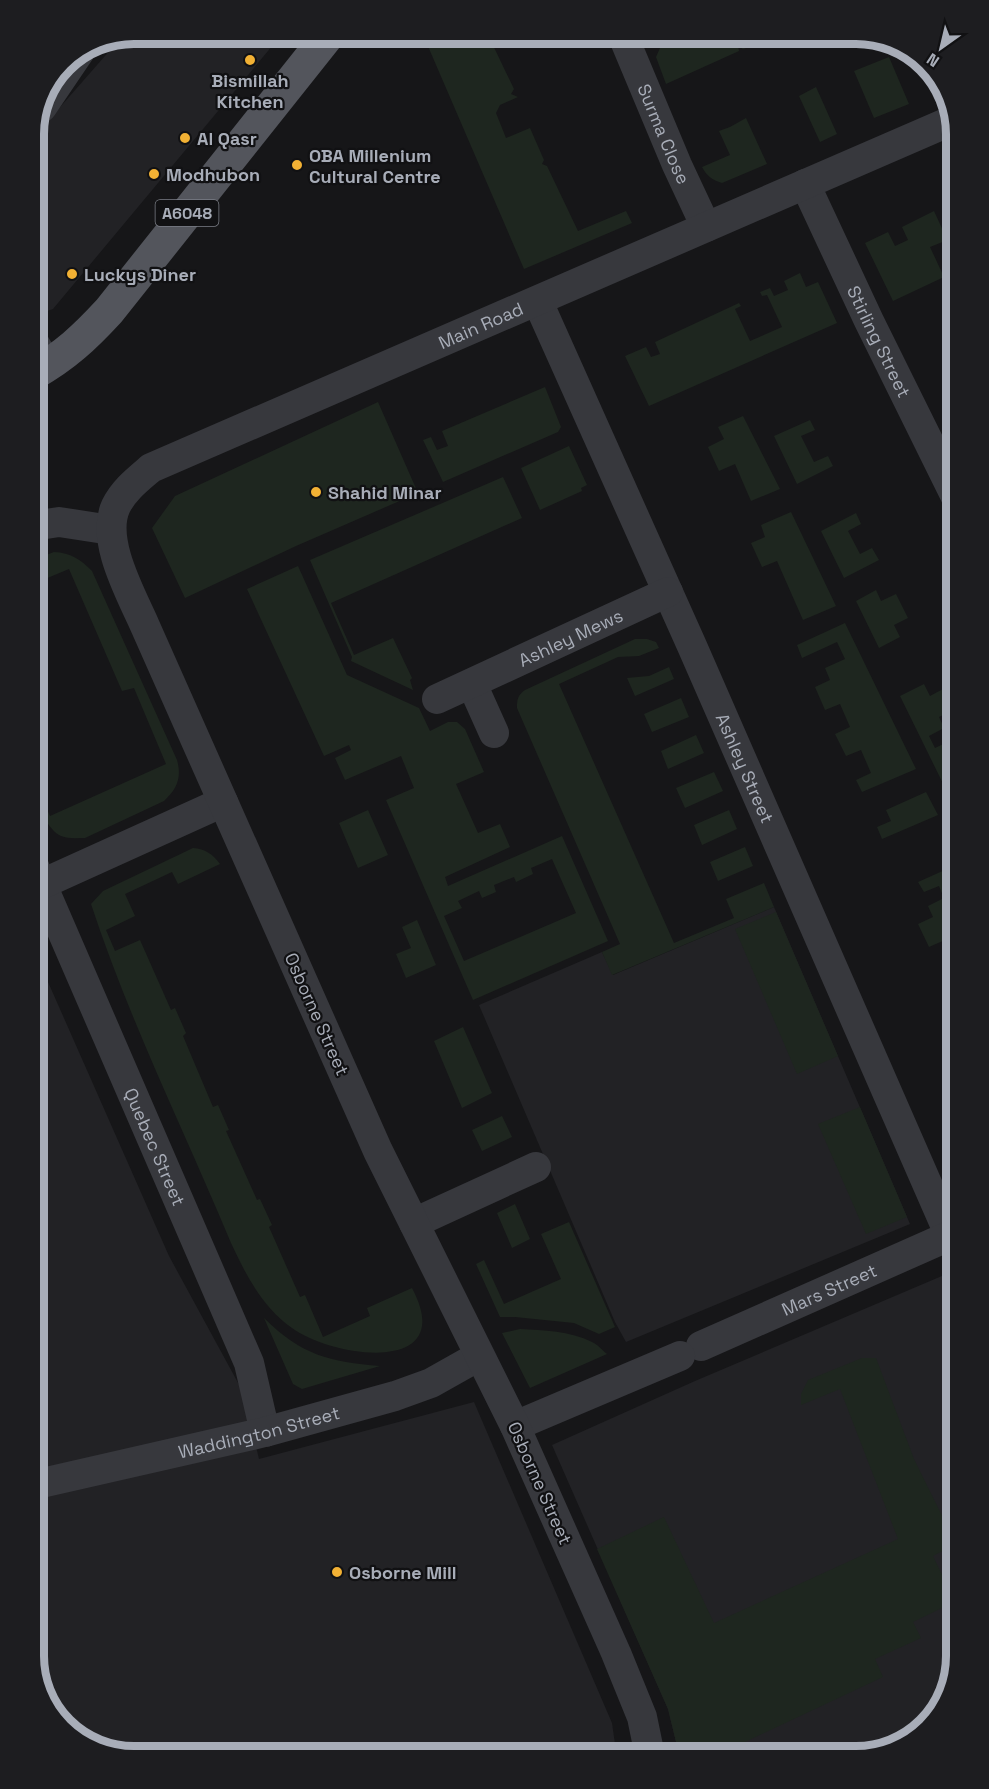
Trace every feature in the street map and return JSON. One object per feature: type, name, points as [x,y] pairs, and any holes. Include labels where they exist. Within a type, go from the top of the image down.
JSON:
[{"type":"main road","name":"A6048","points":[[44,357],[81,342],[109,311],[321,44]]},
{"type":"street","name":"Surma Close","points":[[630,44],[677,165],[706,227]]},
{"type":"street","name":"Main Road","points":[[111,530],[116,508],[130,485],[151,468],[945,124]]},
{"type":"street","name":"Stirling Street","points":[[805,184],[868,321],[946,477]]},
{"type":"street","name":"Ashley Street","points":[[538,302],[946,1219]]},
{"type":"street","points":[[44,524],[59,522],[111,530]]},
{"type":"street","name":"Osborne Street","points":[[111,530],[117,560],[378,1151],[515,1426],[616,1653],[642,1718],[648,1746]]},
{"type":"street","name":"Ashley Mews","points":[[436,699],[668,592]]},
{"type":"street","points":[[472,684],[494,734]]},
{"type":"street","points":[[44,871],[223,802]]},
{"type":"street","name":"Quebec Street","points":[[44,890],[249,1363],[265,1432]]},
{"type":"street","points":[[414,1223],[536,1167]]},
{"type":"street","name":"Mars Street","points":[[515,1426],[946,1238]]},
{"type":"street","name":"Waddington Street","points":[[44,1482],[265,1432],[395,1396],[422,1386],[479,1356]]},
{"type":"shaded area","points":[[122,44],[274,44],[53,309],[47,311],[44,306],[45,125],[114,46]]},
{"type":"shaded area","points":[[427,44],[492,44],[514,89],[511,94],[518,97],[500,105],[496,113],[506,138],[530,128],[544,160],[542,164],[547,166],[578,231],[626,211],[632,223],[524,269]]},
{"type":"shaded area","points":[[668,44],[744,44],[746,48],[738,46],[739,51],[666,84],[656,57],[660,48]]},
{"type":"shaded area","points":[[889,57],[909,104],[874,118],[854,71]]},
{"type":"shaded area","points":[[816,87],[837,134],[820,142],[799,96]]},
{"type":"shaded area","points":[[746,118],[767,164],[722,183],[715,180],[702,167],[730,155],[719,131]]},
{"type":"shaded area","points":[[934,211],[946,234],[946,243],[945,241],[930,247],[944,277],[893,301],[865,243],[888,232],[895,246],[908,240],[902,227]]},
{"type":"shaded area","points":[[800,273],[806,287],[818,282],[837,323],[649,406],[625,356],[646,347],[651,357],[660,354],[655,342],[739,303],[741,306],[735,309],[750,341],[782,327],[767,295],[762,296],[760,292],[770,288],[774,296],[788,290],[784,281]]},
{"type":"shaded area","points":[[545,387],[561,427],[558,432],[443,482],[423,440],[431,437],[437,450],[448,446],[442,431]]},
{"type":"shaded area","points":[[378,402],[418,493],[296,546],[185,598],[152,528],[175,496]]},
{"type":"shaded area","points":[[743,416],[780,489],[751,501],[735,464],[719,471],[708,447],[724,439],[718,427]]},
{"type":"shaded area","points":[[810,420],[815,430],[801,436],[814,462],[828,456],[833,466],[797,484],[774,436]]},
{"type":"shaded area","points":[[569,446],[587,485],[581,488],[582,491],[540,510],[521,468]]},
{"type":"shaded area","points":[[503,477],[522,518],[331,603],[354,655],[393,638],[412,678],[410,680],[413,690],[351,661],[352,657],[310,560]]},
{"type":"shaded area","points":[[791,512],[836,606],[803,620],[777,561],[762,567],[751,543],[765,537],[761,525]]},
{"type":"shaded area","points":[[856,513],[861,524],[848,531],[860,554],[872,548],[879,560],[844,578],[821,531]]},
{"type":"shaded area","points":[[54,552],[75,557],[92,571],[177,760],[179,772],[177,783],[164,801],[85,838],[64,837],[56,833],[44,817],[44,803],[50,816],[166,764],[134,688],[122,691],[69,569],[44,579],[44,556]]},
{"type":"shaded area","points":[[298,566],[347,675],[419,708],[430,731],[448,722],[457,722],[465,729],[484,772],[456,784],[478,833],[500,824],[510,847],[445,877],[448,886],[562,836],[608,941],[473,1000],[386,800],[414,788],[401,756],[345,780],[335,758],[351,750],[349,745],[324,756],[247,589]],"holes":[[[552,859],[576,913],[464,961],[444,916],[462,908],[458,901],[479,891],[482,898],[496,892],[494,885],[514,877],[516,882],[533,874],[531,868]]]},
{"type":"shaded area","points":[[876,590],[881,601],[896,594],[908,618],[894,625],[900,637],[879,648],[856,601]]},
{"type":"shaded area","points":[[845,623],[916,769],[862,792],[856,780],[871,773],[861,750],[846,756],[835,734],[850,727],[840,704],[825,710],[815,687],[830,680],[825,668],[845,659],[837,642],[802,658],[797,645]]},
{"type":"shaded area","points":[[635,639],[656,642],[659,648],[639,656],[618,657],[559,684],[674,943],[734,918],[726,899],[764,883],[774,907],[612,975],[602,952],[620,944],[517,705],[519,696],[525,690]]},
{"type":"shaded area","points":[[669,667],[674,679],[635,696],[627,678],[649,676]]},
{"type":"shaded area","points":[[924,684],[930,696],[943,689],[946,695],[946,714],[939,717],[944,728],[929,736],[935,748],[946,743],[946,790],[900,696]]},
{"type":"shaded area","points":[[681,698],[689,717],[652,732],[644,714]]},
{"type":"shaded area","points":[[696,735],[704,753],[668,769],[661,751]]},
{"type":"shaded area","points":[[714,772],[723,791],[685,808],[676,788]]},
{"type":"shaded area","points":[[926,792],[938,815],[882,839],[877,827],[891,821],[886,810]]},
{"type":"shaded area","points":[[368,810],[388,855],[358,868],[339,823]]},
{"type":"shaded area","points":[[729,810],[737,829],[702,845],[694,825]]},
{"type":"shaded area","points":[[745,847],[753,866],[718,881],[710,862]]},
{"type":"shaded area","points":[[193,848],[215,857],[220,864],[178,884],[172,872],[125,894],[135,916],[106,930],[115,951],[140,940],[171,1010],[175,1008],[186,1033],[183,1036],[213,1107],[218,1105],[229,1130],[226,1131],[257,1200],[260,1199],[272,1225],[269,1227],[300,1297],[305,1295],[323,1337],[370,1316],[367,1308],[412,1288],[422,1316],[419,1336],[405,1347],[385,1352],[360,1352],[335,1347],[311,1339],[292,1328],[281,1320],[263,1300],[237,1255],[122,990],[91,904],[103,891]]},
{"type":"shaded area","points":[[946,869],[946,942],[945,940],[929,947],[918,924],[933,917],[928,906],[944,898],[939,886],[924,892],[918,882]]},
{"type":"shaded area","points":[[774,907],[910,1224],[626,1342],[615,1322],[479,1005],[602,952],[613,975]]},
{"type":"shaded area","points":[[776,912],[838,1056],[797,1074],[735,929]]},
{"type":"shaded area","points":[[417,920],[436,965],[406,978],[396,954],[411,948],[402,927]]},
{"type":"shaded area","points":[[44,973],[169,1256],[243,1392],[259,1459],[474,1402],[612,1723],[615,1746],[128,1745],[116,1744],[94,1736],[66,1715],[50,1690],[45,1673],[44,1655]]},
{"type":"shaded area","points":[[463,1027],[492,1093],[462,1108],[434,1041]]},
{"type":"shaded area","points":[[860,1107],[907,1217],[866,1234],[818,1124]]},
{"type":"shaded area","points":[[502,1116],[512,1137],[482,1151],[472,1130]]},
{"type":"shaded area","points":[[515,1204],[530,1239],[512,1248],[497,1213]]},
{"type":"shaded area","points":[[569,1222],[615,1327],[599,1334],[574,1323],[500,1317],[476,1264],[484,1260],[504,1304],[561,1279],[541,1234]]},
{"type":"shaded area","points":[[946,1274],[946,1655],[944,1673],[936,1695],[923,1715],[890,1739],[855,1746],[677,1746],[668,1709],[552,1445],[695,1381]]},
{"type":"shaded area","points":[[264,1318],[291,1341],[317,1354],[346,1362],[380,1366],[302,1389],[293,1384]]},
{"type":"shaded area","points":[[520,1329],[575,1335],[594,1343],[607,1354],[530,1388],[502,1333]]},
{"type":"shaded area","points":[[862,1358],[876,1358],[914,1459],[946,1524],[946,1549],[933,1556],[946,1583],[946,1600],[944,1601],[946,1606],[913,1622],[921,1638],[875,1659],[883,1677],[737,1746],[677,1746],[668,1709],[597,1549],[664,1517],[714,1623],[898,1539],[840,1389],[801,1405],[801,1394],[808,1380]]},
{"type":"place","name":"Bismillah Kitchen","points":[[250,60]]},
{"type":"place","name":"Al Qasr","points":[[185,138]]},
{"type":"place","name":"OBA Millenium Cultural Centre","points":[[297,165]]},
{"type":"place","name":"Modhubon","points":[[154,174]]},
{"type":"place","name":"Luckys Diner","points":[[72,274]]},
{"type":"place","name":"Shahid Minar","points":[[316,492]]},
{"type":"place","name":"Osborne Mill","points":[[337,1572]]}]
